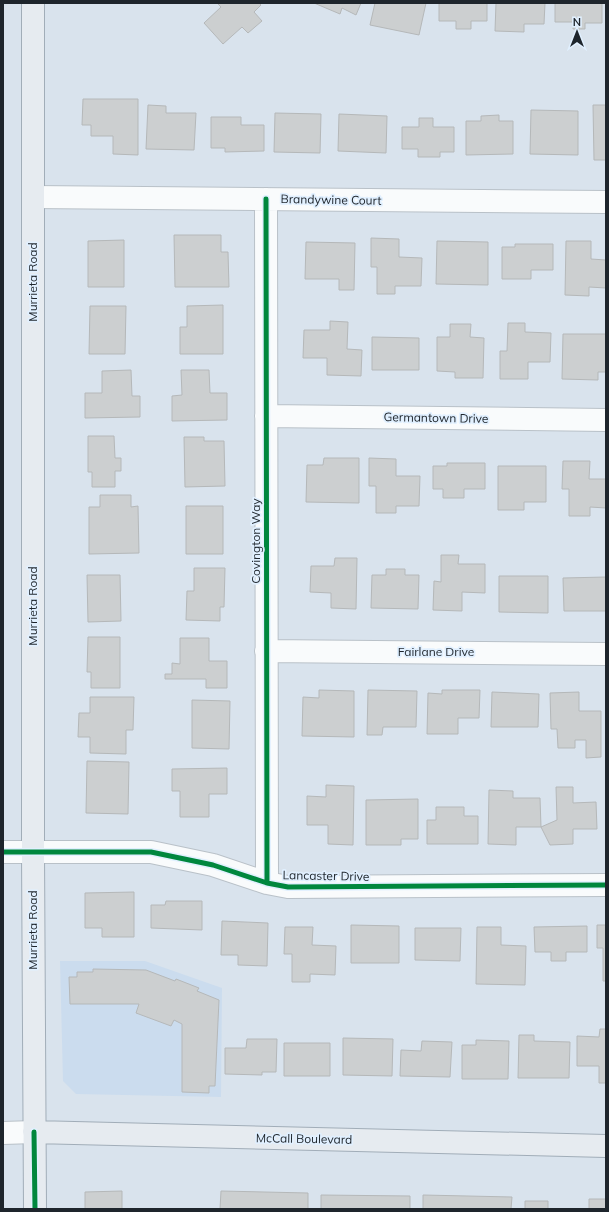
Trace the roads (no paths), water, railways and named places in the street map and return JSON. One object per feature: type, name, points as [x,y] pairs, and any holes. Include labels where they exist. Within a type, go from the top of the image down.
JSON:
[{"type":"main road","name":"Murrieta Road","points":[[33,3],[33,852],[35,1209]]},
{"type":"main road","name":"McCall Boulevard","points":[[34,1132],[606,1146]]},
{"type":"street","name":"Brandywine Court","points":[[33,198],[606,202]]},
{"type":"street","name":"Covington Way","points":[[266,199],[267,883]]},
{"type":"street","name":"Germantown Drive","points":[[266,416],[606,420]]},
{"type":"street","name":"Fairlane Drive","points":[[266,651],[606,654]]},
{"type":"street","name":"Lancaster Drive","points":[[3,852],[151,852],[213,865],[267,883],[288,887],[606,885]]},
{"type":"street","name":"McCall Boulevard","points":[[3,1133],[34,1132]]}]
